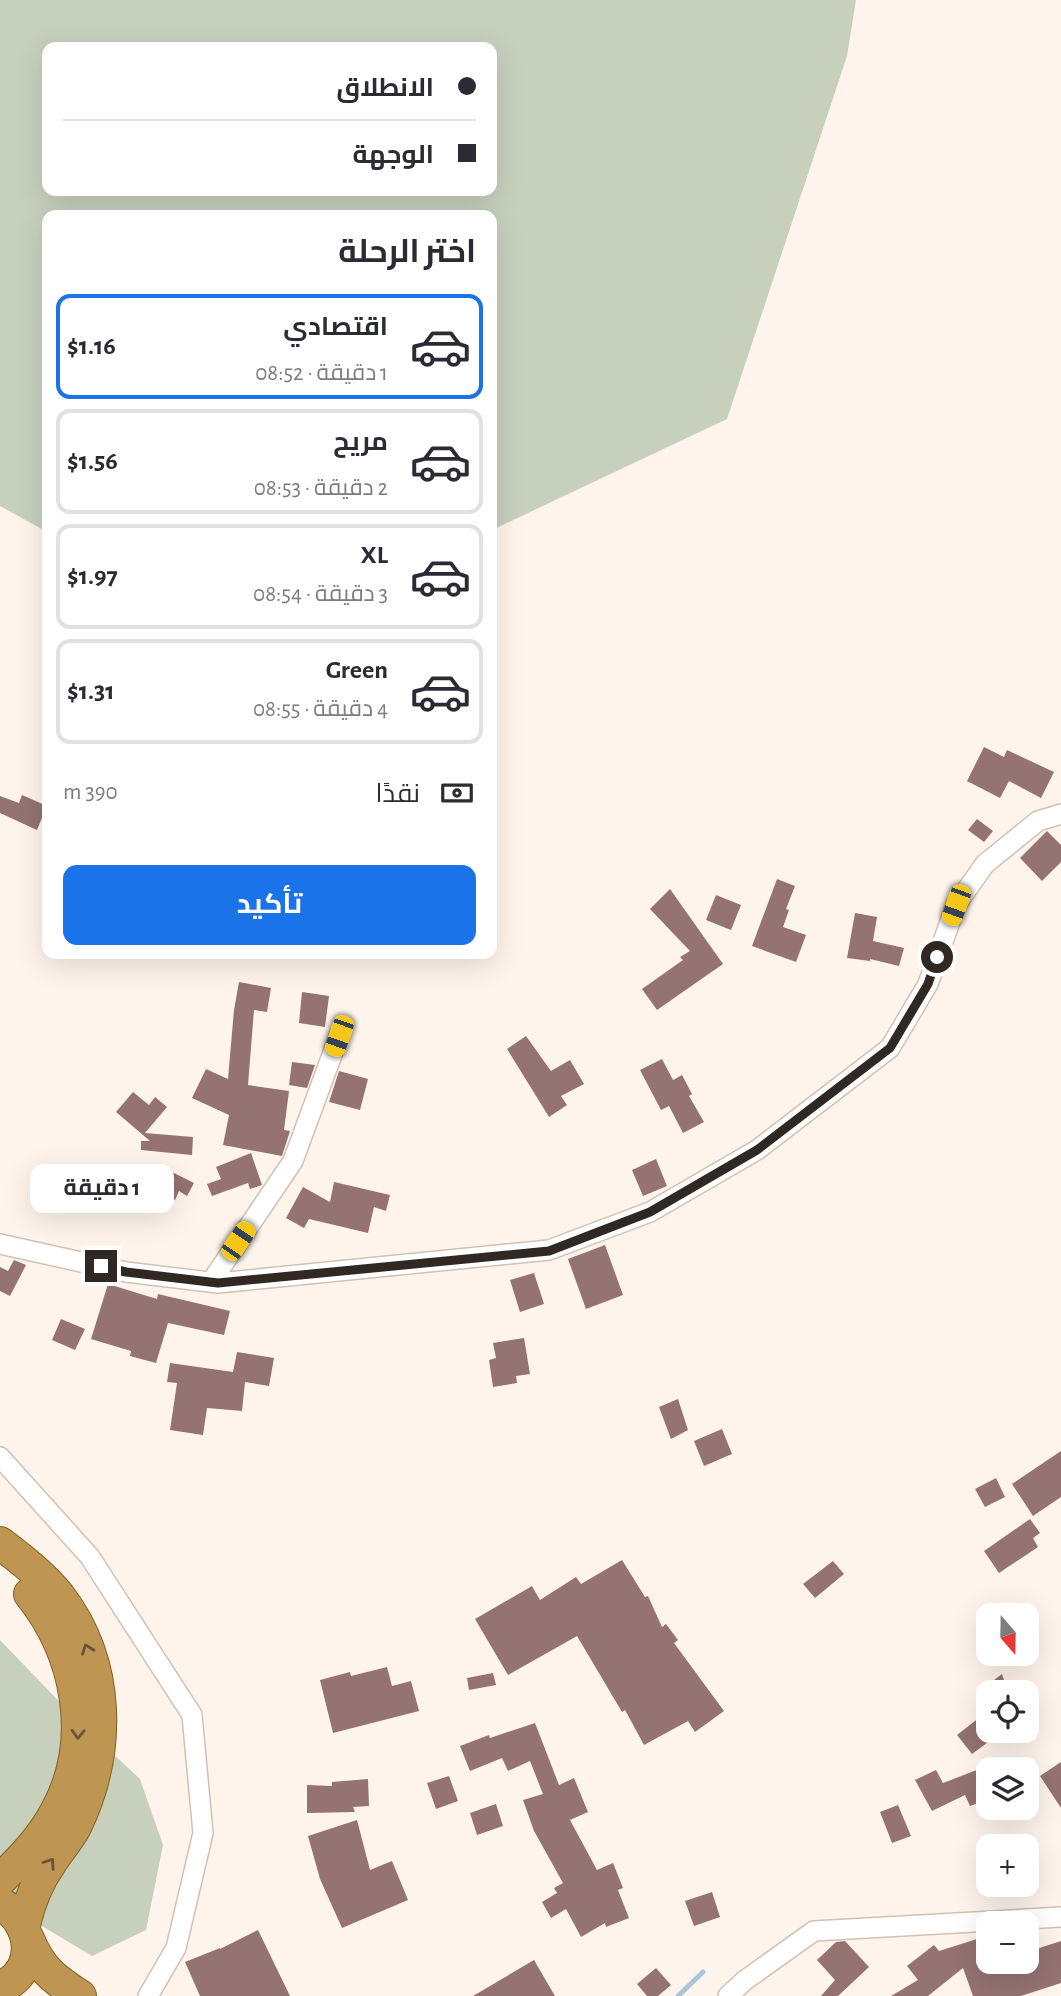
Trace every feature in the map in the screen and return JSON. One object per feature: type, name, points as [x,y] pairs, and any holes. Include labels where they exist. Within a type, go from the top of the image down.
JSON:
[{"type":"highway","points":[[0,1543],[32,1566],[59,1597],[80,1632],[94,1671],[101,1711],[100,1752],[90,1793],[73,1830],[37,1883],[29,1903],[27,1956],[20,1972],[0,1990]]},
{"type":"highway","points":[[0,1568],[31,1594],[51,1625],[74,1682],[79,1725],[73,1769],[57,1811],[41,1836],[0,1880]]},
{"type":"highway","points":[[0,1903],[13,1910],[44,1969],[80,1996]]},
{"type":"highway","points":[[0,1990],[22,1996]]},
{"type":"street","points":[[0,1244],[126,1272],[211,1282],[549,1251],[650,1212],[757,1150],[890,1048],[928,984],[956,905],[985,864],[1038,821],[1061,814]]},
{"type":"street","points":[[211,1282],[293,1161],[339,1036]]},
{"type":"street","points":[[0,1457],[90,1557],[192,1715],[203,1833],[176,1948],[148,1996]]},
{"type":"street","points":[[728,1996],[744,1980],[814,1931],[1061,1917]]},
{"type":"green space","points":[[0,0],[856,0],[847,56],[727,419],[497,528],[497,210],[42,210],[42,529],[0,506]]},
{"type":"green space","points":[[0,1640],[78,1721],[140,1779],[163,1845],[146,1930],[92,1956],[0,1901]]},
{"type":"building","points":[[984,747],[1004,757],[1007,750],[1054,772],[1041,798],[1009,781],[1000,798],[967,781]]},
{"type":"building","points":[[22,795],[42,804],[42,818],[37,830],[0,813],[0,796],[19,803]]},
{"type":"building","points":[[977,819],[993,831],[984,842],[968,830]]},
{"type":"building","points":[[1047,831],[1061,845],[1061,862],[1042,881],[1020,858]]},
{"type":"building","points":[[777,879],[795,886],[786,909],[789,910],[783,927],[806,935],[796,962],[752,946]]},
{"type":"building","points":[[670,889],[723,964],[657,1010],[642,989],[683,960],[680,957],[690,951],[650,909]]},
{"type":"building","points":[[716,895],[741,905],[731,930],[706,920]]},
{"type":"building","points":[[855,913],[877,917],[873,941],[904,948],[899,966],[870,959],[847,958]]},
{"type":"building","points":[[239,982],[271,988],[267,1012],[254,1010],[248,1085],[289,1091],[284,1130],[290,1131],[282,1156],[223,1145],[229,1115],[192,1098],[206,1069],[228,1079]]},
{"type":"building","points":[[302,992],[329,996],[325,1027],[299,1023]]},
{"type":"building","points":[[526,1036],[551,1071],[570,1060],[584,1084],[561,1096],[567,1105],[549,1117],[507,1049]]},
{"type":"building","points":[[662,1059],[673,1080],[682,1075],[692,1094],[689,1096],[704,1122],[683,1133],[669,1106],[661,1110],[640,1070]]},
{"type":"building","points":[[292,1062],[315,1065],[307,1088],[289,1085]]},
{"type":"building","points":[[339,1071],[368,1079],[360,1110],[329,1102]]},
{"type":"building","points":[[133,1092],[149,1105],[155,1097],[167,1107],[145,1133],[193,1137],[192,1155],[141,1150],[141,1141],[150,1141],[116,1112]]},
{"type":"building","points":[[251,1153],[262,1185],[250,1189],[248,1183],[212,1196],[207,1184],[221,1179],[216,1167]]},
{"type":"building","points":[[656,1159],[667,1186],[643,1196],[632,1170]]},
{"type":"building","points":[[156,1164],[194,1183],[187,1196],[179,1191],[175,1200],[145,1185]]},
{"type":"building","points":[[334,1182],[390,1195],[386,1211],[374,1207],[368,1233],[309,1219],[304,1228],[286,1218],[303,1187],[330,1202]]},
{"type":"building","points":[[605,1245],[623,1295],[586,1309],[568,1259]]},
{"type":"building","points":[[14,1260],[26,1265],[10,1296],[0,1291],[0,1267],[8,1271]]},
{"type":"building","points":[[534,1273],[544,1304],[520,1312],[510,1280]]},
{"type":"building","points":[[108,1284],[157,1299],[158,1294],[230,1311],[224,1335],[168,1323],[156,1363],[130,1356],[131,1351],[91,1339]]},
{"type":"building","points":[[61,1319],[85,1329],[75,1350],[52,1340]]},
{"type":"building","points":[[524,1338],[530,1374],[516,1376],[517,1383],[493,1387],[489,1360],[496,1358],[493,1343]]},
{"type":"building","points":[[237,1352],[274,1358],[269,1386],[245,1382],[242,1411],[207,1408],[203,1435],[170,1430],[177,1383],[167,1382],[170,1363],[233,1372]]},
{"type":"building","points":[[678,1399],[688,1430],[671,1439],[659,1407]]},
{"type":"building","points":[[722,1429],[732,1454],[704,1466],[694,1441]]},
{"type":"building","points":[[1061,1451],[1061,1497],[1033,1516],[1012,1484]]},
{"type":"building","points":[[996,1478],[1005,1497],[985,1507],[975,1489]]},
{"type":"building","points":[[1030,1519],[1040,1533],[1033,1538],[1038,1547],[999,1573],[984,1551]]},
{"type":"building","points":[[622,1560],[645,1597],[648,1596],[662,1627],[666,1624],[678,1640],[674,1643],[724,1711],[695,1732],[688,1721],[644,1745],[625,1710],[622,1712],[577,1636],[508,1675],[475,1619],[532,1586],[540,1600],[576,1577],[581,1584]]},
{"type":"building","points":[[833,1561],[844,1574],[815,1598],[803,1584]]},
{"type":"building","points":[[387,1667],[392,1686],[411,1681],[419,1711],[333,1733],[320,1680],[350,1672],[351,1676]]},
{"type":"building","points":[[493,1673],[496,1685],[469,1690],[467,1678]]},
{"type":"building","points":[[976,1720],[976,1743],[987,1743],[972,1754],[957,1735]]},
{"type":"building","points":[[535,1723],[559,1785],[574,1778],[588,1812],[570,1820],[597,1870],[613,1863],[623,1888],[618,1890],[629,1918],[606,1927],[605,1923],[581,1937],[566,1909],[551,1918],[542,1902],[557,1893],[554,1888],[563,1883],[534,1831],[523,1800],[543,1794],[530,1761],[508,1771],[502,1758],[470,1771],[460,1746]]},
{"type":"building","points":[[1061,1762],[1061,1808],[1040,1776]]},
{"type":"building","points":[[936,1770],[943,1783],[976,1770],[976,1804],[970,1806],[965,1795],[932,1811],[915,1780]]},
{"type":"building","points":[[449,1776],[458,1801],[436,1809],[427,1783]]},
{"type":"building","points":[[368,1779],[369,1806],[353,1807],[355,1812],[307,1813],[307,1785],[332,1786],[332,1782]]},
{"type":"building","points":[[496,1804],[503,1826],[477,1835],[470,1813]]},
{"type":"building","points":[[898,1805],[911,1836],[892,1843],[880,1812]]},
{"type":"building","points":[[357,1820],[370,1870],[392,1861],[408,1900],[342,1928],[320,1879],[308,1836]]},
{"type":"building","points":[[712,1892],[720,1917],[694,1926],[685,1901]]},
{"type":"building","points":[[258,1930],[290,1996],[200,1996],[185,1962],[220,1949]]},
{"type":"building","points":[[976,1939],[976,1974],[1039,1974],[1039,1948],[1061,1941],[1061,1983],[1021,1996],[973,1996],[963,1968],[928,1996],[891,1996],[918,1980],[907,1966],[934,1945],[939,1951]]},
{"type":"building","points":[[845,1941],[869,1967],[838,1996],[821,1996],[835,1980],[817,1960],[836,1942]]},
{"type":"building","points":[[534,1960],[555,1996],[473,1996]]},
{"type":"building","points":[[656,1968],[671,1985],[658,1996],[647,1996],[637,1984]]},
{"type":"waterway","points":[[678,1996],[703,1972]]},
{"type":"route","points":[[101,1266],[126,1272],[218,1283],[549,1251],[650,1212],[757,1150],[890,1048],[928,984],[937,957]]}]
